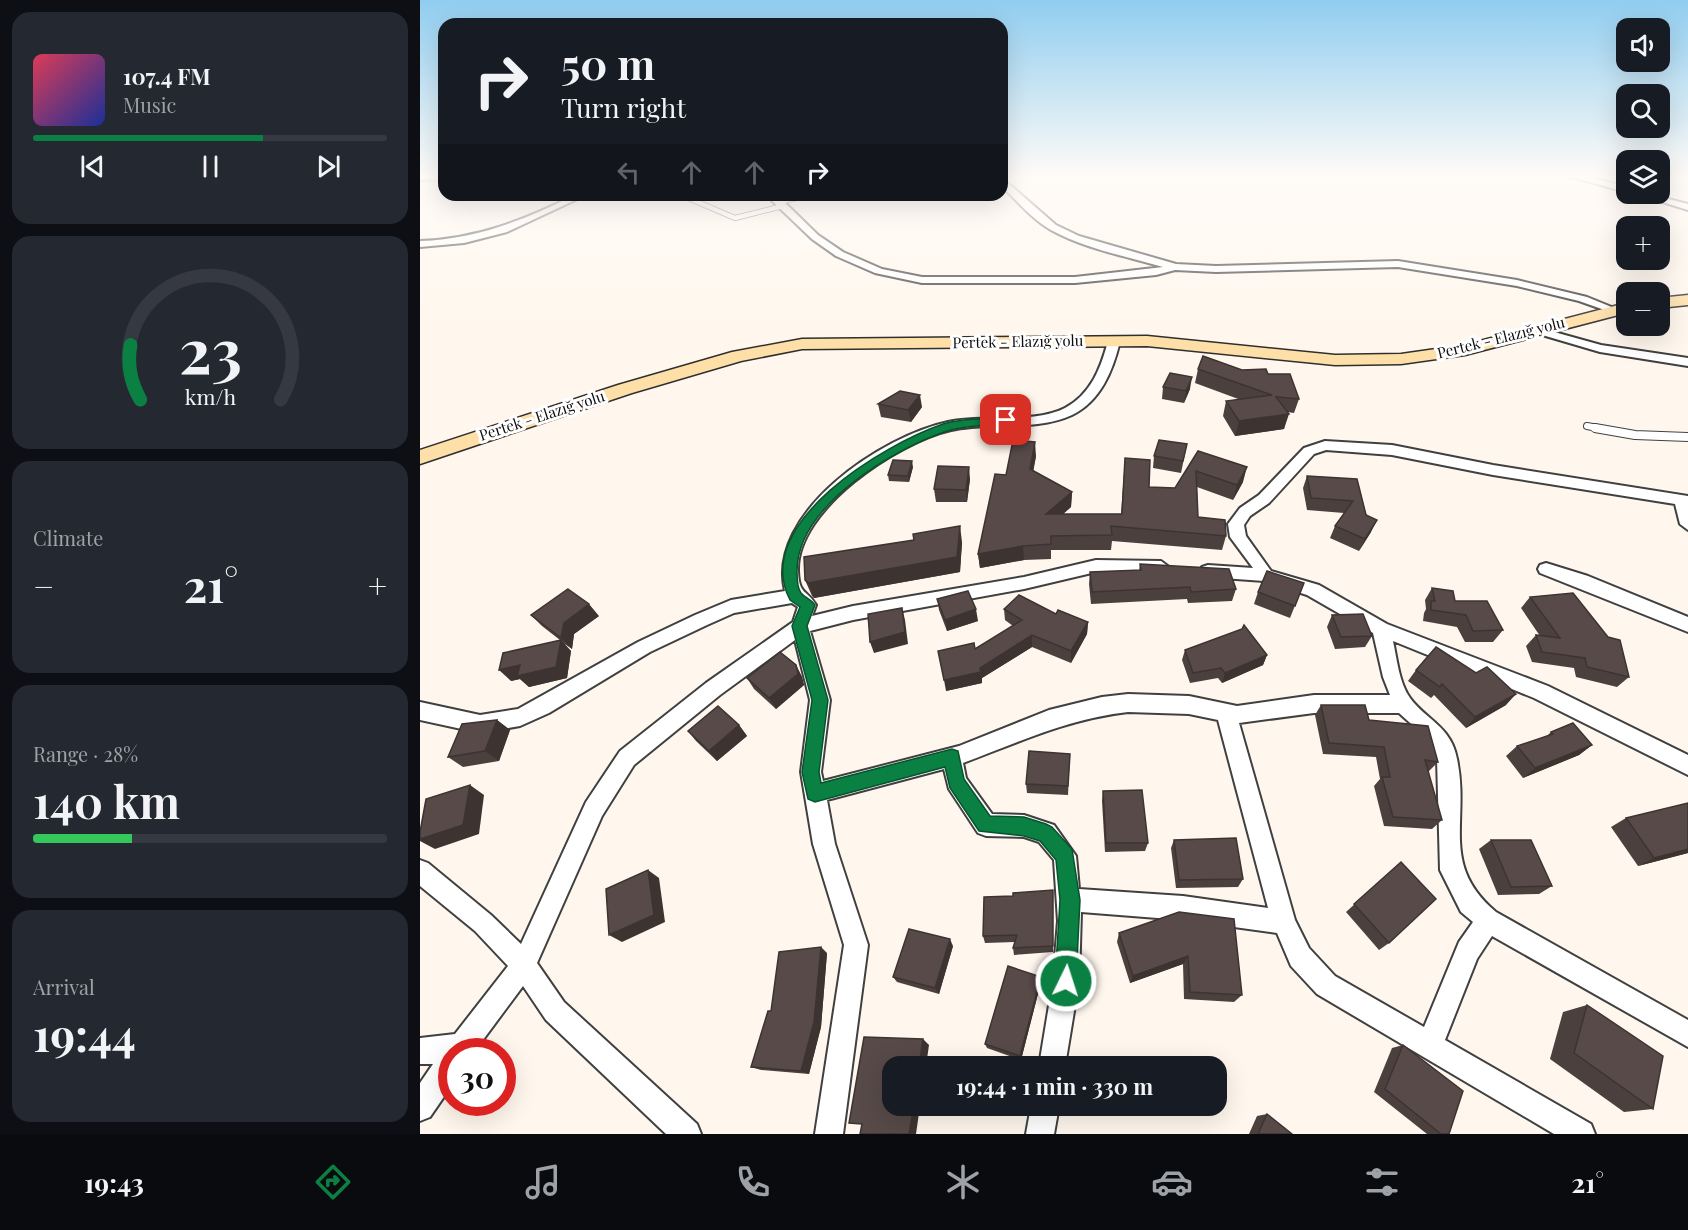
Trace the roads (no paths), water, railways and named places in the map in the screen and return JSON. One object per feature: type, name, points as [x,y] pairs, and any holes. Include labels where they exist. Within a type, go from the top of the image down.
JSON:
[{"type":"main road","points":[[1670,302],[1688,300]]},
{"type":"main road","name":"Pertek - Elazığ yolu","points":[[420,457],[625,389],[771,349],[833,342],[983,344],[1174,342],[1299,357],[1370,360],[1438,355],[1616,310]]},
{"type":"street","points":[[420,244],[448,244],[490,236],[513,228]]},
{"type":"street","points":[[806,228],[840,255],[874,270],[914,279],[1075,280],[1156,272],[1175,267]]},
{"type":"street","points":[[1055,228],[1076,238],[1175,267],[1398,264],[1516,283],[1616,308]]},
{"type":"street","points":[[1536,330],[1600,348],[1688,362]]},
{"type":"street","points":[[829,1134],[855,945],[824,843],[811,772],[820,700],[800,626],[807,605],[795,596],[790,561],[799,537],[814,514],[850,477],[909,442],[947,426],[1067,413],[1087,399],[1107,371],[1114,341]]},
{"type":"street","points":[[1264,575],[1259,560],[1237,537],[1236,524],[1245,512],[1264,499],[1309,451],[1325,445],[1392,450],[1493,470],[1684,501],[1688,524]]},
{"type":"street","points":[[468,1038],[524,965],[594,809],[627,758],[713,689],[800,626],[853,613],[1024,583],[1114,564],[1264,575],[1313,590],[1381,630],[1541,692],[1688,765]]},
{"type":"street","points":[[1546,569],[1582,580],[1688,625]]},
{"type":"street","points":[[420,711],[480,724],[520,717],[543,707],[644,647],[731,607],[795,596]]},
{"type":"street","points":[[1381,630],[1392,676],[1403,704],[1435,733],[1447,758],[1451,870],[1469,904],[1488,920],[1688,1034]]},
{"type":"street","points":[[815,793],[952,757],[1049,719],[1102,706],[1128,703],[1189,705],[1237,715],[1314,705],[1403,704]]},
{"type":"street","points":[[1226,712],[1284,922],[1300,957],[1326,985],[1581,1134]]},
{"type":"street","points":[[952,757],[956,782],[986,825],[1024,826],[1046,833],[1065,856],[1070,900],[1066,981],[1054,1056]]},
{"type":"street","points":[[420,872],[483,923],[524,965],[555,1011],[687,1134]]},
{"type":"street","points":[[1070,900],[1171,907],[1284,922]]},
{"type":"street","points":[[1429,1046],[1468,951],[1488,920]]},
{"type":"street","points":[[420,1051],[438,1052]]},
{"type":"street","points":[[420,1107],[438,1081]]},
{"type":"street","points":[[1040,1134],[1043,1116]]},
{"type":"lane","points":[[1587,426],[1635,435],[1688,437]]}]
